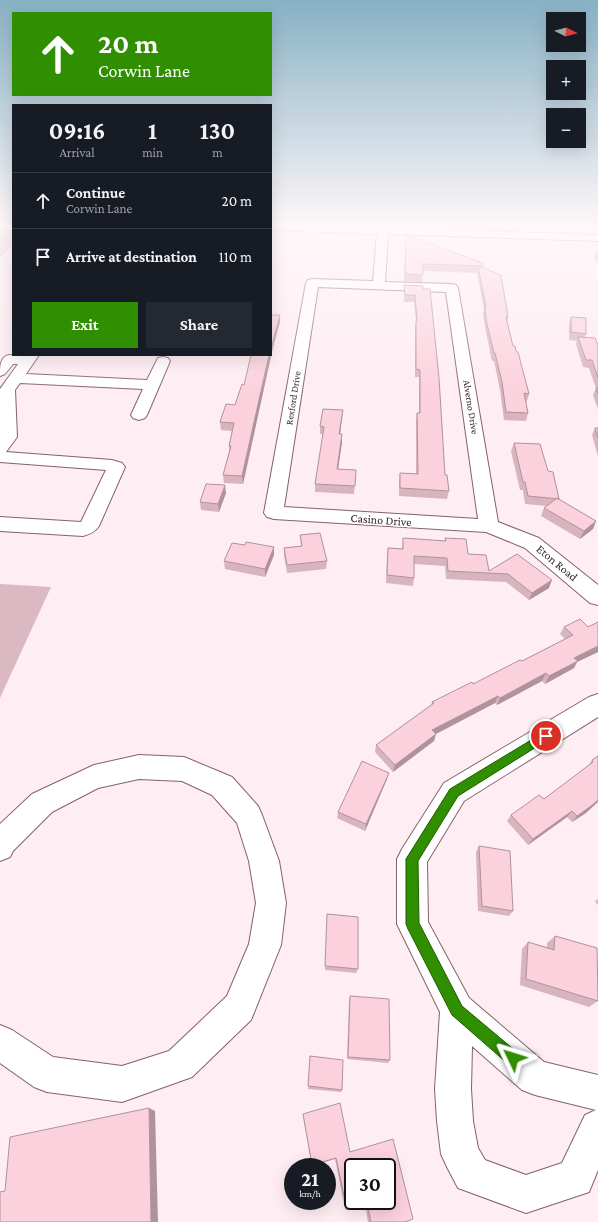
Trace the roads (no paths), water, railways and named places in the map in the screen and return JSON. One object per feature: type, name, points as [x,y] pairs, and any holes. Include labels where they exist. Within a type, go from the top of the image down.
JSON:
[{"type":"street","name":"Rexford Drive","points":[[274,513],[312,283],[379,284]]},
{"type":"street","name":"Alverno Drive","points":[[379,284],[452,288],[489,526]]},
{"type":"street","points":[[0,371],[9,359],[30,358]]},
{"type":"street","points":[[0,449],[9,437],[4,408],[7,390],[30,358]]},
{"type":"street","points":[[138,414],[163,361]]},
{"type":"street","points":[[16,378],[153,385]]},
{"type":"street","points":[[0,457],[112,464],[116,467],[89,526],[84,529],[0,524]]},
{"type":"street","name":"Casino Drive","points":[[274,513],[489,526]]},
{"type":"street","name":"Eton Road","points":[[489,526],[532,543],[598,597]]},
{"type":"street","points":[[598,704],[454,792],[412,859],[413,924],[457,1010],[535,1077],[598,1093]]},
{"type":"street","points":[[0,847],[2,841],[42,803],[94,777],[139,767],[184,769],[222,786],[248,815],[264,861],[272,903],[264,945],[239,1008],[180,1065],[122,1084],[47,1074],[0,1042]]},
{"type":"street","points":[[457,1010],[453,1089],[455,1121],[460,1154],[472,1174],[526,1194],[575,1178],[598,1128]]}]
